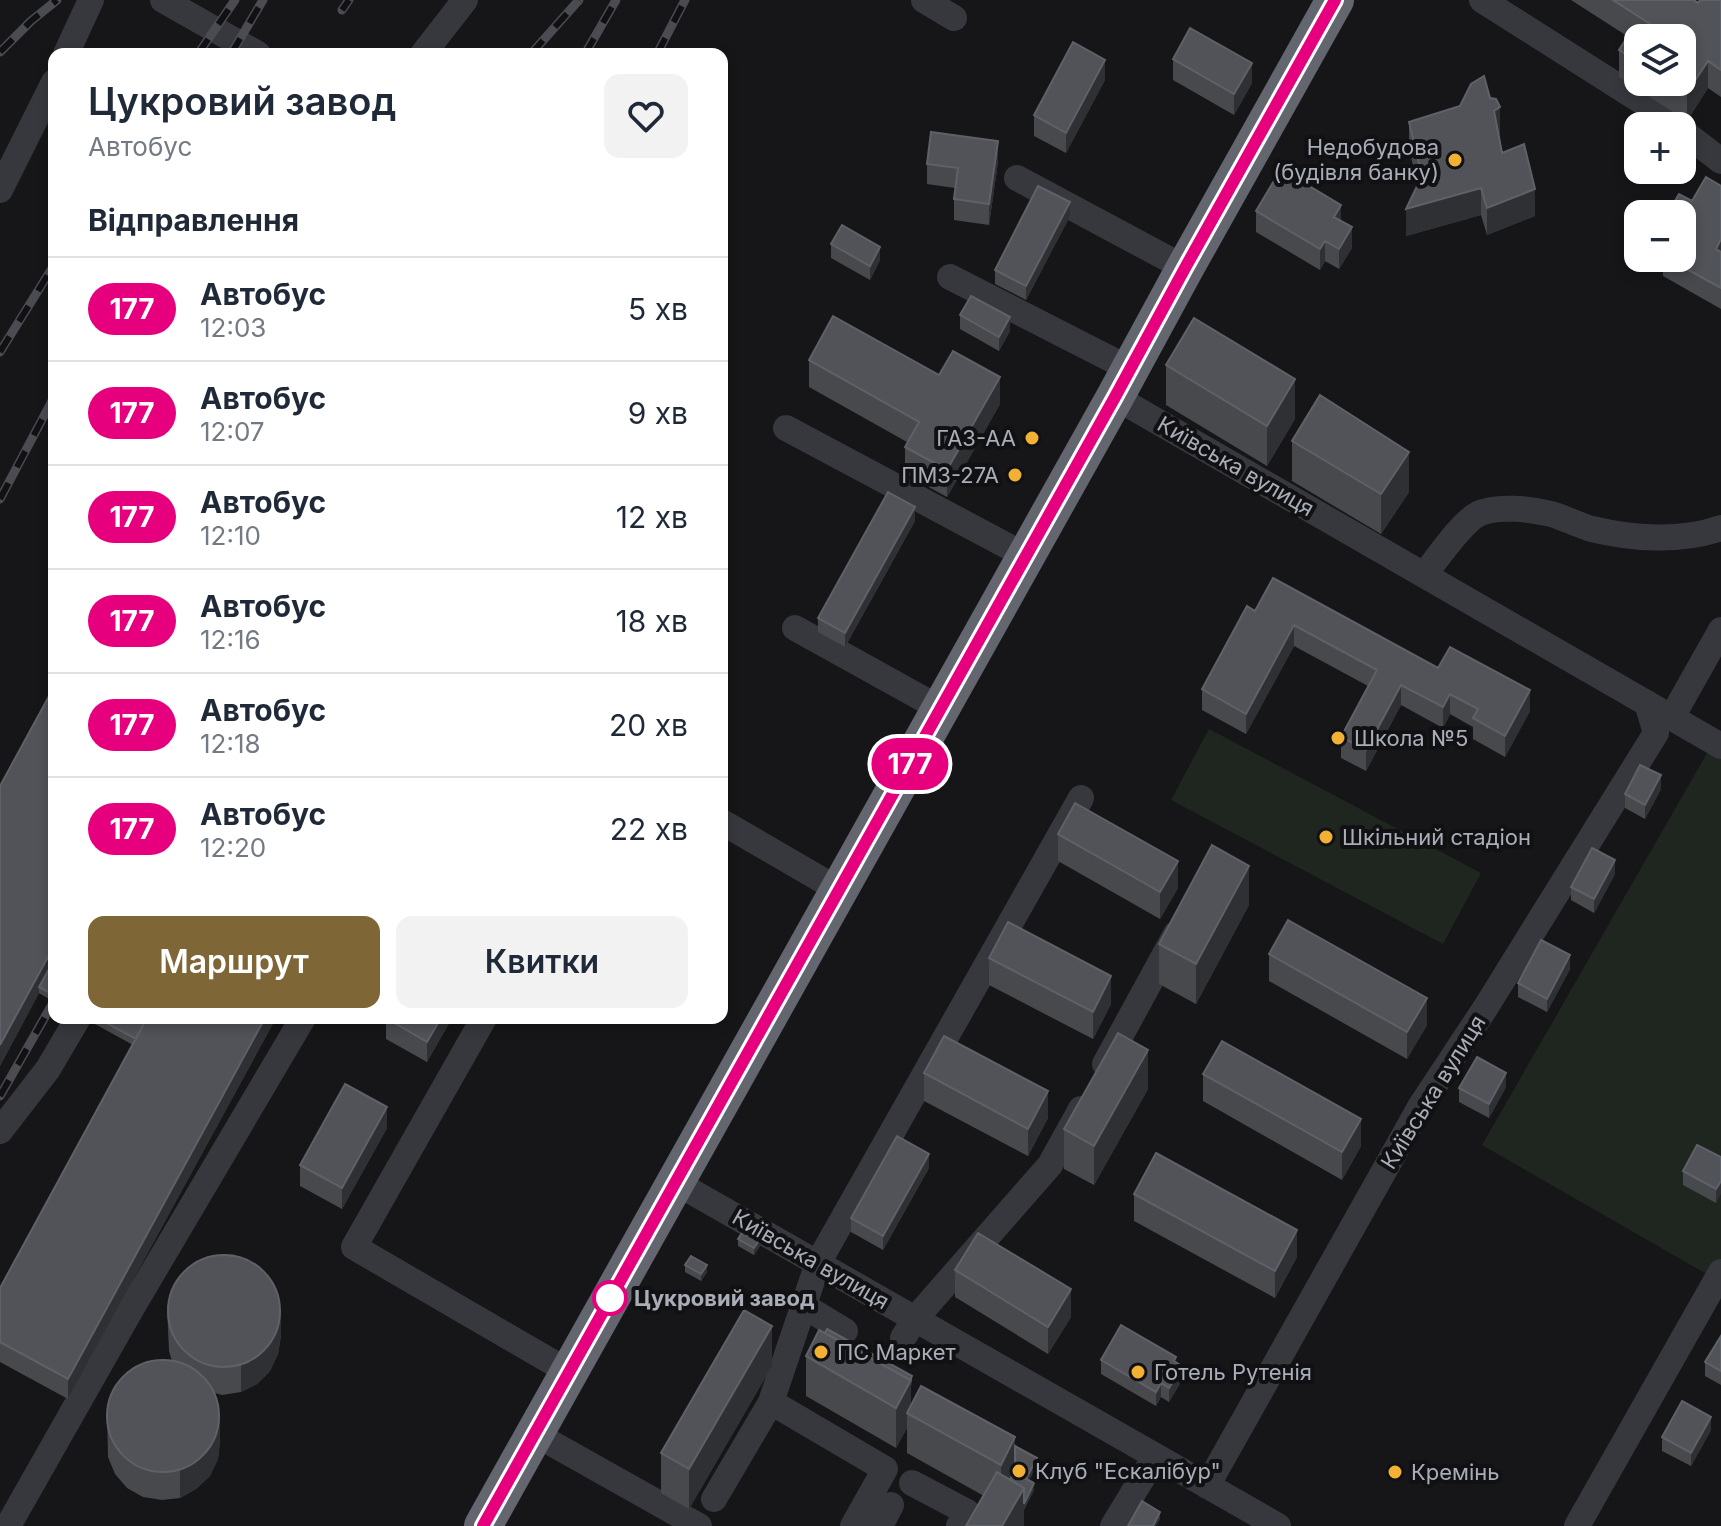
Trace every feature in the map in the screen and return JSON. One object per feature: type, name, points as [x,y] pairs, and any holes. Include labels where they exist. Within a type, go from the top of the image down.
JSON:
[{"type":"highway","points":[[483,1526],[1335,0]]},
{"type":"street","points":[[69,48],[91,0]]},
{"type":"street","points":[[163,0],[247,48]]},
{"type":"street","points":[[924,0],[954,18]]},
{"type":"street","points":[[1482,0],[1658,112]]},
{"type":"street","points":[[427,48],[456,6]]},
{"type":"street","points":[[0,190],[48,94]]},
{"type":"street","points":[[1696,142],[1721,161]]},
{"type":"street","points":[[1017,178],[1185,268]]},
{"type":"street","name":"Київська вулиця","points":[[950,277],[1424,575],[1721,746]]},
{"type":"street","points":[[786,428],[1026,556]]},
{"type":"street","points":[[1424,575],[1463,526],[1476,515],[1497,508],[1551,514],[1590,528],[1631,536],[1704,534],[1721,528]]},
{"type":"street","points":[[795,628],[941,709]]},
{"type":"street","points":[[1672,717],[1721,630]]},
{"type":"street","name":"Київська вулиця","points":[[1207,1486],[1420,1107],[1486,1007],[1656,733],[1647,703]]},
{"type":"street","points":[[714,1499],[771,1402],[818,1263],[1081,798]]},
{"type":"street","points":[[728,825],[839,890]]},
{"type":"street","points":[[909,1328],[1050,1165],[1184,919]]},
{"type":"street","points":[[0,1131],[48,1069],[74,1024]]},
{"type":"street","points":[[8,1526],[122,1324],[299,1024]]},
{"type":"street","points":[[481,1024],[354,1247],[569,1372]]},
{"type":"street","name":"Київська вулиця","points":[[675,1182],[818,1263],[909,1328],[1155,1457],[1278,1526]]},
{"type":"street","points":[[1577,1526],[1721,1272]]},
{"type":"street","points":[[804,1306],[845,1331]]},
{"type":"street","points":[[771,1402],[885,1469],[853,1526]]},
{"type":"street","points":[[553,1444],[699,1526]]},
{"type":"street","points":[[1113,1526],[1155,1457]]},
{"type":"street","points":[[912,1483],[967,1512],[959,1526]]},
{"type":"shaded area","name":"Шкільний стадіон","points":[[1209,729],[1481,873],[1443,944],[1171,800]]},
{"type":"shaded area","points":[[1714,741],[1721,746],[1721,1272],[1717,1280],[1482,1145]]},
{"type":"building","points":[[1613,0],[1694,0],[1698,3],[1700,0],[1721,0],[1721,70],[1708,61],[1696,79],[1696,24],[1650,24]]},
{"type":"building","points":[[1190,28],[1252,63],[1234,94],[1173,59]]},
{"type":"building","points":[[1073,42],[1105,60],[1066,133],[1034,115]]},
{"type":"building","name":"Недобудова (будівля банку)","points":[[1484,76],[1490,98],[1496,99],[1500,107],[1494,111],[1502,153],[1524,144],[1535,189],[1487,208],[1481,188],[1406,209],[1422,176],[1409,122],[1460,106],[1471,84]]},
{"type":"building","points":[[931,132],[998,141],[989,204],[954,199],[958,168],[927,164]]},
{"type":"building","points":[[1281,169],[1341,205],[1334,217],[1352,227],[1339,249],[1325,241],[1320,249],[1256,211]]},
{"type":"building","points":[[1706,177],[1721,186],[1721,239],[1716,249],[1721,252],[1721,288],[1692,272],[1696,272],[1696,200],[1693,200]]},
{"type":"building","points":[[1038,186],[1070,202],[1026,286],[995,270]]},
{"type":"building","points":[[1679,194],[1690,200],[1675,200]]},
{"type":"building","points":[[842,225],[880,247],[870,266],[831,244]]},
{"type":"building","points":[[971,296],[1010,317],[999,337],[960,315]]},
{"type":"building","points":[[833,316],[939,375],[953,351],[1000,377],[947,470],[905,447],[919,422],[809,360]]},
{"type":"building","points":[[1194,318],[1295,379],[1267,426],[1166,365]]},
{"type":"building","points":[[1320,395],[1409,452],[1381,494],[1292,441]]},
{"type":"building","points":[[888,492],[915,507],[845,633],[818,618]]},
{"type":"building","points":[[1273,578],[1438,668],[1450,647],[1530,690],[1505,736],[1473,718],[1478,709],[1450,694],[1443,707],[1401,685],[1366,750],[1341,737],[1377,670],[1294,625],[1246,714],[1202,689],[1247,606],[1255,611]]},
{"type":"building","points":[[48,698],[48,957],[0,1045],[0,786]]},
{"type":"building","points":[[1640,765],[1661,775],[1645,805],[1625,794]]},
{"type":"building","points":[[1075,803],[1178,861],[1160,892],[1058,834]]},
{"type":"building","points":[[1212,845],[1249,866],[1196,964],[1159,944]]},
{"type":"building","points":[[1592,848],[1615,860],[1594,899],[1571,887]]},
{"type":"building","points":[[1288,920],[1427,998],[1407,1032],[1269,954]]},
{"type":"building","points":[[1008,922],[1111,976],[1093,1012],[989,958]]},
{"type":"building","points":[[1541,940],[1570,955],[1547,999],[1518,983]]},
{"type":"building","points":[[48,971],[48,992],[39,987]]},
{"type":"building","points":[[108,1024],[144,1024],[136,1039]]},
{"type":"building","points":[[144,1024],[262,1024],[68,1379],[0,1342],[0,1288]]},
{"type":"building","points":[[396,1024],[438,1024],[427,1042]]},
{"type":"building","points":[[1118,1033],[1148,1050],[1094,1146],[1064,1129]]},
{"type":"building","points":[[944,1036],[1048,1091],[1028,1129],[924,1073]]},
{"type":"building","points":[[1222,1041],[1361,1119],[1342,1152],[1203,1074]]},
{"type":"building","points":[[1477,1057],[1506,1073],[1489,1104],[1459,1088]]},
{"type":"building","points":[[345,1084],[387,1107],[342,1188],[300,1165]]},
{"type":"building","points":[[897,1136],[929,1154],[883,1236],[851,1218]]},
{"type":"building","points":[[1697,1145],[1721,1157],[1721,1181],[1716,1189],[1683,1171]]},
{"type":"building","points":[[1156,1153],[1297,1230],[1275,1271],[1134,1194]]},
{"type":"building","points":[[744,1230],[760,1239],[754,1248],[738,1239]]},
{"type":"building","points":[[978,1233],[1071,1289],[1048,1327],[955,1270]]},
{"type":"building","points":[[224,1255],[246,1259],[264,1271],[276,1289],[280,1311],[276,1333],[264,1351],[246,1363],[224,1367],[202,1363],[184,1351],[172,1333],[168,1311],[172,1289],[184,1271],[202,1259]]},
{"type":"building","points":[[691,1256],[707,1265],[701,1274],[685,1265]]},
{"type":"building","points":[[744,1310],[772,1326],[689,1469],[661,1453]]},
{"type":"building","name":"Готель Рутенія","points":[[1121,1325],[1176,1357],[1174,1361],[1182,1366],[1169,1388],[1161,1383],[1156,1392],[1101,1360]]},
{"type":"building","points":[[827,1329],[912,1376],[910,1380],[825,1333]]},
{"type":"building","points":[[819,1330],[911,1380],[896,1408],[806,1356]]},
{"type":"building","points":[[1721,1336],[1721,1371],[1705,1362]]},
{"type":"building","points":[[163,1360],[185,1364],[203,1376],[215,1394],[219,1416],[215,1438],[203,1456],[185,1468],[163,1472],[141,1468],[123,1456],[111,1438],[107,1416],[111,1394],[123,1376],[141,1364]]},
{"type":"building","points":[[921,1386],[1015,1437],[1001,1465],[907,1413]]},
{"type":"building","points":[[1682,1401],[1711,1417],[1691,1453],[1662,1437]]},
{"type":"building","points":[[1015,1446],[1037,1458],[1026,1479],[1034,1483],[1024,1504],[1024,1488],[1010,1480],[1015,1470]]},
{"type":"building","points":[[997,1472],[1024,1488],[1002,1526],[966,1526]]},
{"type":"building","points":[[1142,1501],[1160,1512],[1153,1526],[1128,1526]]},
{"type":"railway","points":[[0,52],[57,0]]},
{"type":"railway","points":[[202,48],[235,0]]},
{"type":"railway","points":[[235,48],[263,0]]},
{"type":"railway","points":[[342,10],[349,0]]},
{"type":"railway","points":[[536,48],[579,0]]},
{"type":"railway","points":[[588,48],[616,0]]},
{"type":"railway","points":[[660,48],[685,0]]},
{"type":"railway","points":[[0,352],[48,275]]},
{"type":"railway","points":[[0,499],[48,408]]},
{"type":"railway","points":[[0,1096],[48,1012]]},
{"type":"bus line","name":"177","points":[[483,1526],[1335,0]]},
{"type":"place","name":"Недобудова (будівля банку)","points":[[1455,160]]},
{"type":"place","name":"ГАЗ-АА","points":[[1032,438]]},
{"type":"place","name":"ПМЗ-27А","points":[[1015,475]]},
{"type":"place","name":"Школа №5","points":[[1338,738]]},
{"type":"place","name":"Шкільний стадіон","points":[[1326,837]]},
{"type":"place","name":"Цукровий завод","points":[[610,1298]]},
{"type":"place","name":"ПС Маркет","points":[[821,1352]]},
{"type":"place","name":"Готель Рутенія","points":[[1138,1372]]},
{"type":"place","name":"Клуб \"Ескалібур\"","points":[[1019,1471]]},
{"type":"place","name":"Кремінь","points":[[1395,1472]]}]
